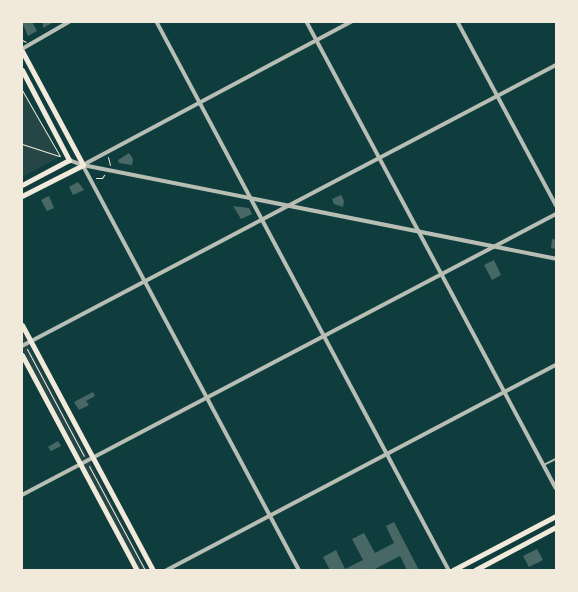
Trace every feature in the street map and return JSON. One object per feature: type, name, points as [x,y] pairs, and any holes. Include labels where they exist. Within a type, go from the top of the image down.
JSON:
[{"type":"main road","points":[[22,50],[82,165],[22,196]]},
{"type":"main road","points":[[22,70],[69,160],[22,185]]},
{"type":"main road","points":[[22,325],[152,570]]},
{"type":"main road","points":[[22,355],[137,570]]},
{"type":"main road","points":[[453,570],[556,516]]},
{"type":"main road","points":[[475,570],[556,527]]},
{"type":"street","points":[[22,50],[69,22]]},
{"type":"street","points":[[157,22],[449,570]]},
{"type":"street","points":[[307,22],[556,488]]},
{"type":"street","points":[[82,165],[351,22]]},
{"type":"street","points":[[458,22],[556,205]]},
{"type":"street","points":[[23,346],[556,65]]},
{"type":"street","points":[[69,160],[82,165],[556,259]]},
{"type":"street","points":[[82,165],[299,570]]},
{"type":"street","points":[[22,495],[556,214]]},
{"type":"street","points":[[167,570],[556,365]]},
{"type":"lane","points":[[544,465],[556,459]]},
{"type":"path","points":[[22,90],[60,156],[22,144]]},
{"type":"path","points":[[23,346],[145,570]]},
{"type":"shaded area","points":[[22,88],[59,157],[22,177]]},
{"type":"shaded area","points":[[22,333],[147,570],[139,570],[22,348]]},
{"type":"building","points":[[22,22],[32,22],[37,31],[28,36]]},
{"type":"building","points":[[43,22],[54,22],[43,28]]},
{"type":"building","points":[[129,153],[133,159],[132,165],[119,163],[118,160]]},
{"type":"building","points":[[78,182],[84,190],[73,195],[69,187]]},
{"type":"building","points":[[341,195],[344,201],[343,207],[334,204],[332,199]]},
{"type":"building","points":[[49,196],[54,208],[47,211],[41,200]]},
{"type":"building","points":[[233,206],[249,208],[252,214],[241,219]]},
{"type":"building","points":[[552,239],[556,240],[556,249],[551,248]]},
{"type":"building","points":[[494,260],[501,275],[492,280],[484,265]]},
{"type":"building","points":[[93,392],[95,396],[86,401],[89,405],[79,410],[74,402]]},
{"type":"building","points":[[58,441],[61,446],[51,451],[48,447]]},
{"type":"building","points":[[394,522],[419,570],[407,570],[400,556],[373,570],[330,570],[323,557],[336,550],[345,569],[363,560],[352,539],[364,533],[375,553],[394,543],[386,526]]},
{"type":"building","points":[[537,549],[543,560],[529,567],[523,556]]}]
